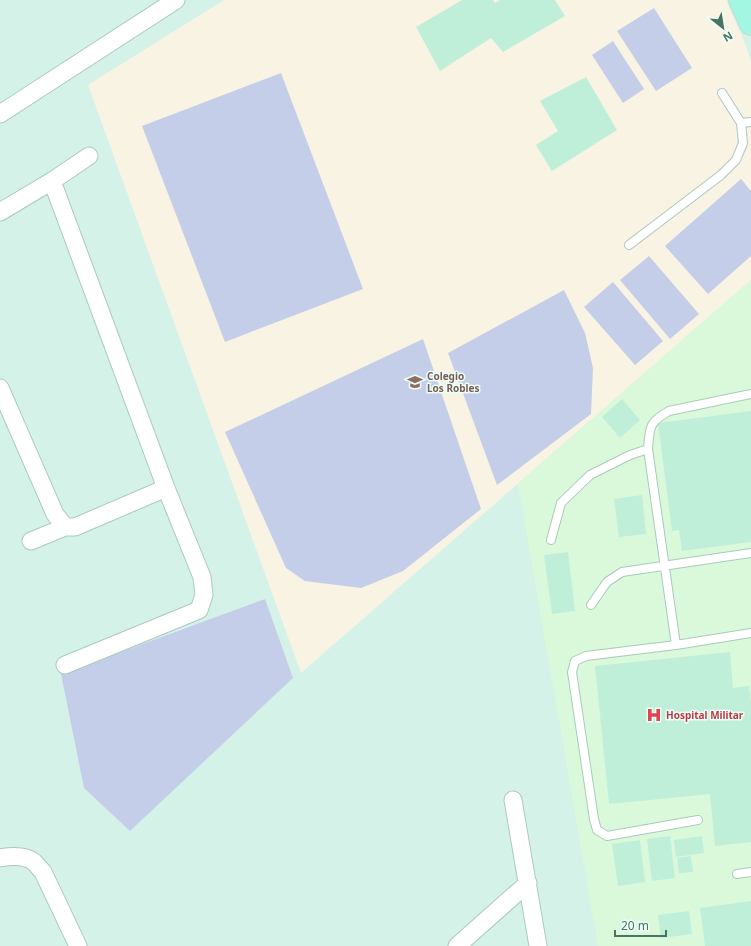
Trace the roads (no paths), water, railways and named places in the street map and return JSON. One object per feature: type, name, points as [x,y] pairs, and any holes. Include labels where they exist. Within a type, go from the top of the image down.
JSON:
[{"type":"main road","points":[[740,0],[751,24]]},
{"type":"street","points":[[0,114],[176,0]]},
{"type":"street","points":[[0,212],[52,181],[89,156]]},
{"type":"street","points":[[52,181],[166,488],[202,577],[204,595],[199,610],[65,665]]},
{"type":"street","points":[[0,388],[55,514],[65,527]]},
{"type":"street","points":[[31,541],[65,527],[75,526],[166,488]]},
{"type":"street","points":[[513,800],[538,946]]},
{"type":"street","points":[[0,858],[24,857],[34,862],[43,872],[78,946]]},
{"type":"street","points":[[457,946],[528,883]]},
{"type":"lane","points":[[629,245],[721,175],[736,160],[743,143],[741,123],[722,93]]},
{"type":"lane","points":[[741,123],[751,122]]},
{"type":"lane","points":[[676,645],[648,449],[650,428],[658,418],[669,412],[751,394]]},
{"type":"lane","points":[[551,540],[561,503],[590,475],[630,455],[648,449]]},
{"type":"lane","points":[[592,604],[607,582],[622,572],[751,553]]},
{"type":"lane","points":[[698,820],[607,836],[597,830],[594,819],[572,672],[575,661],[586,656],[676,645],[751,633]]},
{"type":"lane","points":[[737,874],[751,872]]},
{"type":"place","name":"Colegio Los Robles","points":[[415,382]]},
{"type":"place","name":"Hospital Militar","points":[[654,715]]}]
